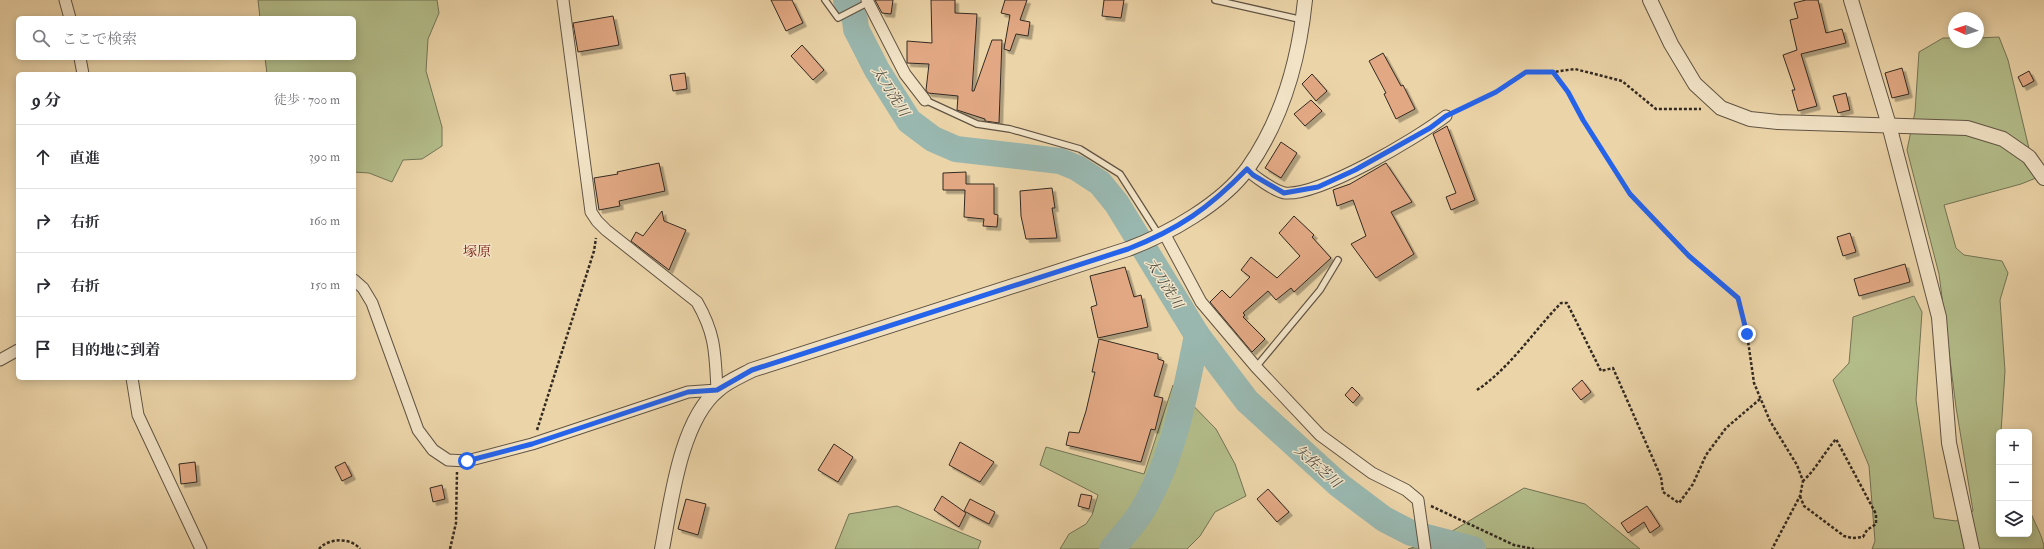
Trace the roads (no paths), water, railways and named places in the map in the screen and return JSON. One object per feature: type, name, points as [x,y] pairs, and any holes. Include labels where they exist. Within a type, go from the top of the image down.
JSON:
[{"type":"street","points":[[65,0],[69,16]]},
{"type":"street","points":[[564,0],[591,212],[597,221],[697,302],[706,318],[714,339],[717,390]]},
{"type":"street","points":[[662,549],[677,474],[690,429],[701,410],[717,390],[752,370],[1128,249],[1159,236],[1197,215],[1227,190],[1247,169],[1279,114],[1294,72],[1305,0]]},
{"type":"street","points":[[1650,0],[1671,44],[1695,84],[1721,108],[1750,119],[1778,122],[1967,128],[2003,139],[2029,157],[2044,178]]},
{"type":"street","points":[[1851,0],[1889,125],[1939,317],[1949,443],[1972,549]]},
{"type":"street","points":[[867,1],[905,74],[925,100]]},
{"type":"street","points":[[80,60],[83,72]]},
{"type":"street","points":[[1247,169],[1253,175],[1284,193],[1300,192],[1318,187],[1355,170],[1430,128],[1446,116]]},
{"type":"street","points":[[1159,236],[1201,302],[1256,366],[1320,435],[1372,473],[1406,490],[1418,500],[1425,549]]},
{"type":"street","points":[[356,282],[363,288],[372,303],[418,430],[433,450],[448,460],[467,461],[532,444],[688,392],[717,390]]},
{"type":"street","points":[[0,360],[16,351]]},
{"type":"street","points":[[132,380],[138,415],[201,549]]},
{"type":"lane","points":[[825,0],[838,18],[867,1]]},
{"type":"lane","points":[[1215,0],[1303,20]]},
{"type":"lane","points":[[925,100],[977,124],[1010,129],[1080,149],[1120,174],[1159,236]]},
{"type":"lane","points":[[1256,366],[1320,290],[1338,260]]},
{"type":"waterway","name":"太刀洗川","points":[[846,0],[855,20],[856,29],[877,70],[909,121],[933,139],[956,149],[1060,161],[1077,168],[1100,183],[1117,204],[1197,335],[1247,401],[1339,485],[1384,519],[1411,533],[1473,549]]},
{"type":"waterway","name":"太刀洗川","points":[[1112,549],[1132,526],[1142,511],[1162,469],[1183,403],[1197,335]]},
{"type":"district","name":"塚原","points":[[477,251]]},
{"type":"water label","name":"矢佐芝川","points":[[1318,466]]}]
